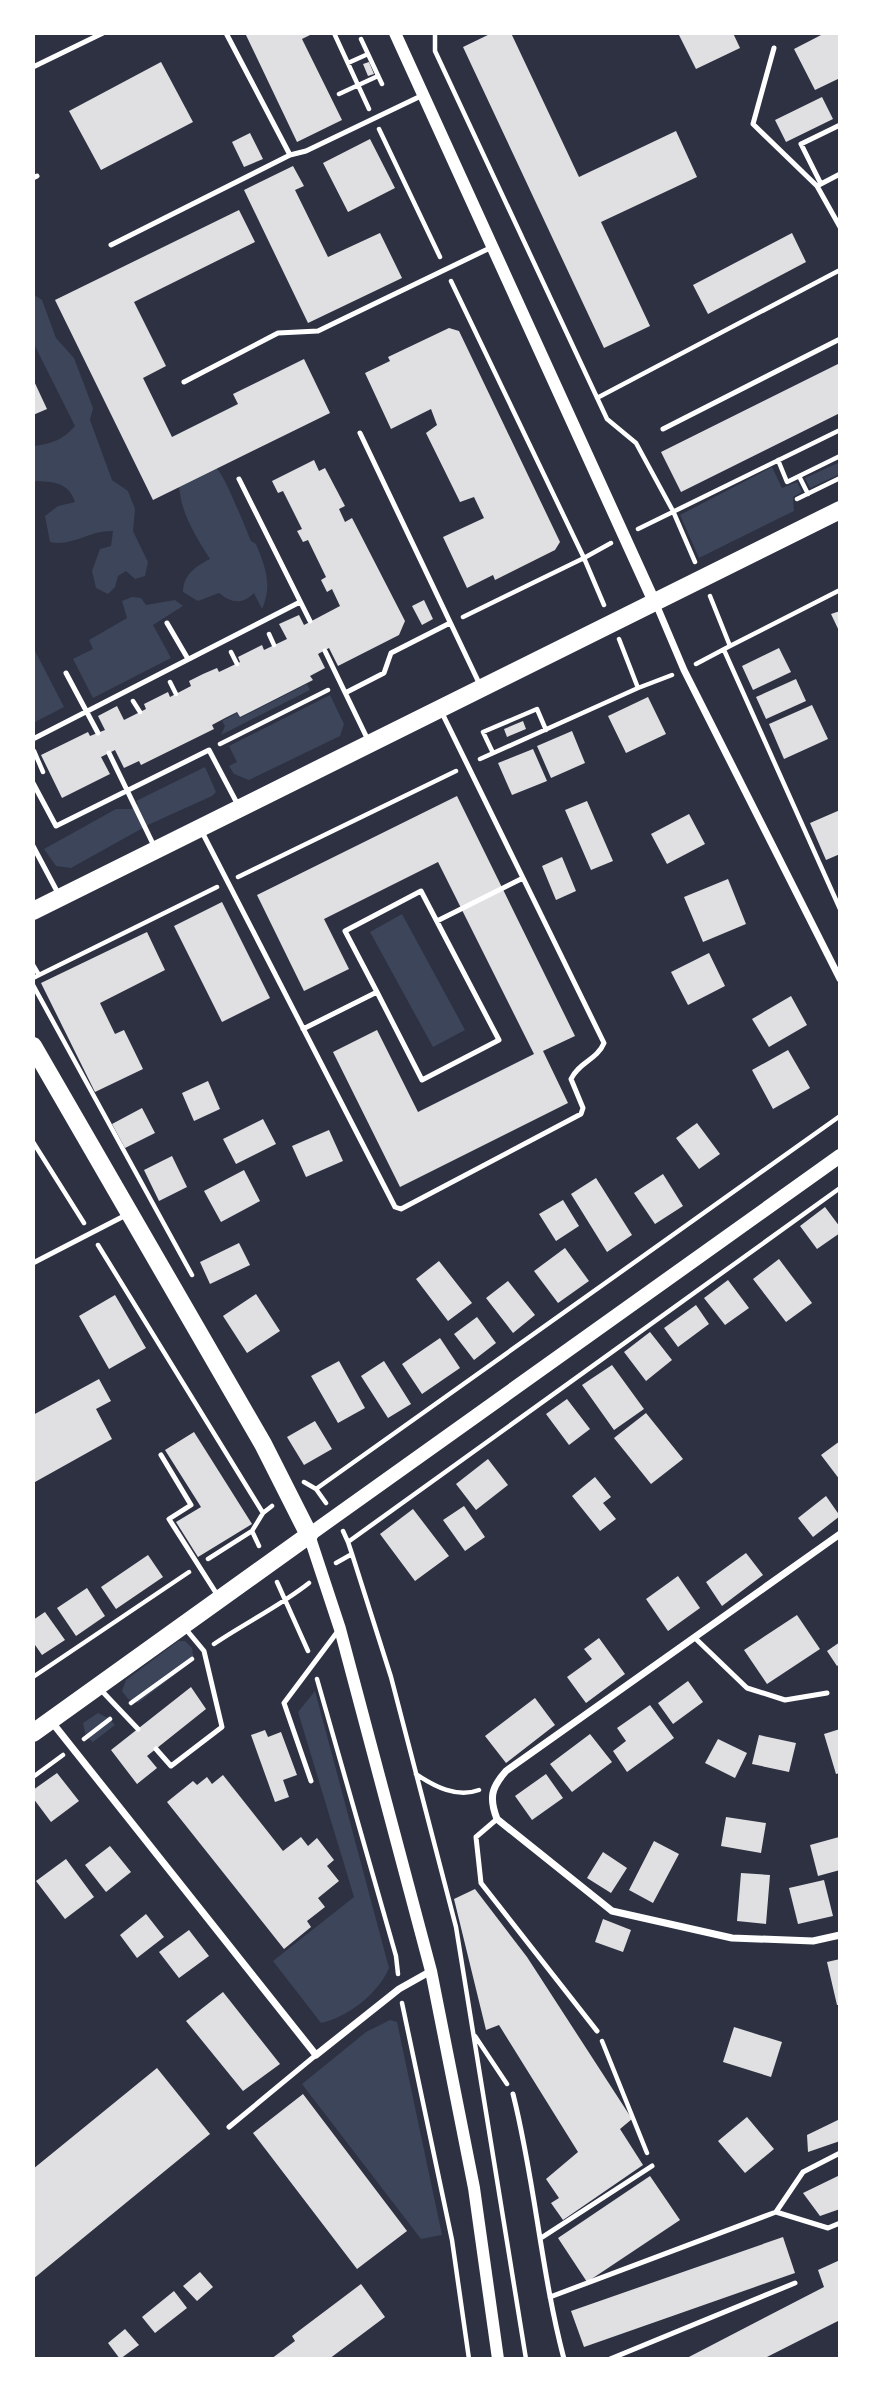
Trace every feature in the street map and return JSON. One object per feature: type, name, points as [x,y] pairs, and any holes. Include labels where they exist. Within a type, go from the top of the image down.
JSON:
[{"type":"main road","points":[[33,911],[840,510]]},
{"type":"main road","points":[[33,1046],[132,1212],[289,1492],[309,1535]]},
{"type":"main road","points":[[33,1733],[840,1156]]},
{"type":"street","points":[[395,33],[684,670],[840,979]]},
{"type":"street","points":[[840,1534],[506,1771],[494,1785],[491,1802],[497,1819],[612,1911],[732,1938],[813,1941],[840,1935]]},
{"type":"street","points":[[309,1535],[340,1629],[431,1971],[481,2238],[498,2359]]},
{"type":"street","points":[[50,1721],[316,2055],[399,1989],[431,1971]]},
{"type":"lane","points":[[33,67],[103,33]]},
{"type":"lane","points":[[226,33],[290,155]]},
{"type":"lane","points":[[774,48],[753,124],[819,185]]},
{"type":"lane","points":[[111,245],[290,155],[306,152],[423,95]]},
{"type":"lane","points":[[840,125],[801,144],[840,227]]},
{"type":"lane","points":[[819,185],[840,174]]},
{"type":"lane","points":[[184,382],[278,333],[318,331],[492,247]]},
{"type":"lane","points":[[663,429],[840,339]]},
{"type":"lane","points":[[360,433],[481,688]]},
{"type":"lane","points":[[239,479],[310,621]]},
{"type":"lane","points":[[33,739],[300,601]]},
{"type":"lane","points":[[167,623],[188,659]]},
{"type":"lane","points":[[347,692],[384,673],[391,653],[450,623]]},
{"type":"lane","points":[[325,651],[347,692],[369,743]]},
{"type":"lane","points":[[66,673],[98,733]]},
{"type":"lane","points":[[200,827],[395,1207],[401,1209],[581,1114],[583,1108],[571,1079],[576,1068],[600,1054],[604,1043],[440,709]]},
{"type":"lane","points":[[33,783],[56,826],[209,750],[239,808]]},
{"type":"lane","points":[[108,753],[156,850]]},
{"type":"lane","points":[[33,846],[60,897]]},
{"type":"lane","points":[[437,921],[523,878]]},
{"type":"lane","points":[[421,891],[499,1040],[422,1080],[376,992],[345,931],[421,891]]},
{"type":"lane","points":[[303,1029],[376,992]]},
{"type":"lane","points":[[33,1263],[132,1212]]},
{"type":"lane","points":[[161,1455],[191,1504],[169,1519],[219,1599]]},
{"type":"lane","points":[[156,1749],[171,1766],[222,1727],[204,1651],[183,1625]]},
{"type":"lane","points":[[311,1781],[284,1703],[340,1629]]},
{"type":"lane","points":[[695,1638],[747,1688],[785,1699],[827,1693]]},
{"type":"lane","points":[[98,1686],[138,1729]]},
{"type":"lane","points":[[497,1819],[476,1837],[481,1884],[597,2031]]},
{"type":"lane","points":[[229,2127],[316,2055]]},
{"type":"lane","points":[[513,2094],[527,2150],[550,2297],[564,2359]]},
{"type":"lane","points":[[550,2297],[776,2212],[803,2172],[840,2153]]},
{"type":"lane","points":[[541,2238],[652,2166]]},
{"type":"lane","points":[[776,2212],[828,2228],[840,2222]]},
{"type":"lane","points":[[610,2359],[795,2283]]},
{"type":"path","points":[[334,33],[584,558],[450,623]]},
{"type":"path","points":[[435,33],[435,51],[607,419],[636,443],[673,511],[840,430]]},
{"type":"path","points":[[361,39],[382,84]]},
{"type":"path","points":[[348,63],[368,54]]},
{"type":"path","points":[[340,94],[378,76]]},
{"type":"path","points":[[597,398],[840,270]]},
{"type":"path","points":[[778,460],[787,482],[840,456]]},
{"type":"path","points":[[799,476],[808,494]]},
{"type":"path","points":[[797,499],[840,478]]},
{"type":"path","points":[[730,646],[840,590]]},
{"type":"path","points":[[266,628],[274,645]]},
{"type":"path","points":[[228,648],[237,664]]},
{"type":"path","points":[[724,650],[840,909]]},
{"type":"path","points":[[209,750],[342,684]]},
{"type":"path","points":[[33,965],[36,976],[467,765],[638,688]]},
{"type":"path","points":[[494,753],[483,732],[537,709],[546,730]]},
{"type":"path","points":[[33,985],[199,1288]]},
{"type":"path","points":[[316,1489],[840,1116]]},
{"type":"path","points":[[33,1142],[263,1513]]},
{"type":"path","points":[[298,1469],[304,1482],[316,1489],[336,1517],[348,1542],[840,1188]]},
{"type":"path","points":[[33,1677],[251,1531],[263,1513],[304,1482]]},
{"type":"path","points":[[251,1531],[287,1600],[313,1665],[396,1956],[399,1989],[452,2240],[469,2359]]},
{"type":"path","points":[[352,1553],[391,1678],[456,1927],[526,2359]]},
{"type":"path","points":[[416,1774],[437,1788],[470,1793],[494,1785]]},
{"type":"path","points":[[597,2031],[652,2166]]},
{"type":"path","points":[[474,2035],[513,2094]]},
{"type":"shaded area","points":[[33,294],[42,300],[56,338],[74,358],[93,408],[90,420],[112,480],[128,491],[135,509],[133,531],[148,562],[145,576],[135,579],[126,571],[118,576],[115,587],[108,594],[96,588],[92,571],[100,549],[111,546],[113,531],[66,542],[50,542],[45,516],[58,506],[75,502],[64,486],[33,481],[33,446],[56,440],[75,426],[33,342]]},
{"type":"shaded area","points":[[840,462],[840,474],[810,488],[805,478]]},
{"type":"shaded area","points":[[772,467],[782,488],[797,482],[802,492],[793,497],[794,511],[699,558],[680,515]]},
{"type":"shaded area","points":[[216,468],[262,560],[267,592],[262,609],[254,593],[241,601],[232,601],[219,593],[198,601],[183,592],[185,581],[191,572],[210,559],[185,514],[179,484]]},
{"type":"shaded area","points":[[132,597],[141,598],[146,605],[175,600],[183,606],[153,625],[171,658],[93,698],[73,659],[93,649],[89,640],[127,618],[122,601]]},
{"type":"shaded area","points":[[33,647],[64,707],[33,723]]},
{"type":"shaded area","points":[[307,684],[310,690],[221,735],[225,726],[222,721],[237,713],[240,718]]},
{"type":"shaded area","points":[[330,695],[344,724],[340,736],[249,780],[234,774],[229,766],[237,762],[229,746]]},
{"type":"shaded area","points":[[205,767],[216,792],[212,796],[150,824],[71,868],[56,866],[44,849],[116,809],[132,809],[138,804],[136,801]]},
{"type":"shaded area","points":[[402,914],[465,1030],[433,1047],[370,932]]},
{"type":"shaded area","points":[[178,1641],[185,1641],[192,1648],[194,1660],[138,1703],[128,1699],[122,1691],[126,1680]]},
{"type":"shaded area","points":[[315,1691],[389,1968],[378,1987],[361,2003],[341,2016],[321,2023],[273,1961],[354,1897],[298,1712]]},
{"type":"shaded area","points":[[98,1713],[115,1725],[93,1742],[86,1737],[83,1723]]},
{"type":"shaded area","points":[[390,2020],[397,2022],[442,2235],[421,2239],[302,2084],[366,2032]]},
{"type":"building","points":[[245,33],[314,33],[302,39],[342,120],[297,142]]},
{"type":"building","points":[[492,33],[511,33],[579,177],[676,131],[697,177],[601,222],[650,326],[604,348],[463,47]]},
{"type":"building","points":[[678,33],[733,33],[740,48],[696,69]]},
{"type":"building","points":[[825,33],[840,33],[840,78],[815,90],[794,49]]},
{"type":"building","points":[[161,62],[193,122],[101,170],[69,111]]},
{"type":"building","points":[[369,62],[374,74],[368,76],[363,64]]},
{"type":"building","points":[[822,97],[833,119],[786,142],[775,120]]},
{"type":"building","points":[[250,133],[263,159],[244,167],[232,142]]},
{"type":"building","points":[[370,139],[395,188],[348,212],[323,163]]},
{"type":"building","points":[[293,166],[304,186],[295,190],[328,257],[380,233],[402,278],[308,323],[244,190]]},
{"type":"building","points":[[239,210],[255,242],[134,302],[166,366],[143,378],[172,437],[238,404],[233,394],[304,359],[330,413],[153,500],[55,300]]},
{"type":"building","points":[[792,233],[806,262],[708,314],[693,285]]},
{"type":"building","points":[[449,328],[459,331],[560,542],[555,550],[495,580],[493,575],[467,588],[443,537],[484,518],[474,497],[460,502],[426,433],[437,425],[431,409],[391,429],[365,373],[390,361],[388,357]]},
{"type":"building","points":[[840,363],[840,413],[681,492],[661,452]]},
{"type":"building","points":[[33,379],[47,409],[33,415]]},
{"type":"building","points":[[314,460],[319,471],[325,468],[345,506],[339,509],[345,522],[352,518],[405,621],[399,635],[338,666],[329,648],[318,654],[325,668],[310,676],[313,680],[240,717],[237,712],[212,725],[214,729],[141,765],[139,761],[124,768],[115,750],[101,757],[110,774],[62,798],[41,755],[88,732],[90,736],[105,730],[98,716],[117,706],[124,720],[146,709],[144,704],[168,692],[170,697],[191,686],[189,681],[203,674],[217,668],[219,672],[240,662],[238,657],[262,645],[264,650],[287,639],[279,624],[299,615],[304,625],[340,606],[332,589],[327,592],[321,580],[326,577],[308,540],[303,542],[297,531],[302,529],[283,491],[278,493],[272,481]]},
{"type":"building","points":[[424,600],[433,619],[422,625],[412,606]]},
{"type":"building","points":[[840,611],[840,633],[831,614]]},
{"type":"building","points":[[779,648],[791,672],[753,690],[742,666]]},
{"type":"building","points":[[796,679],[806,701],[766,719],[756,697]]},
{"type":"building","points":[[648,697],[666,734],[626,753],[608,716]]},
{"type":"building","points":[[812,705],[828,739],[784,759],[769,724]]},
{"type":"building","points":[[523,721],[526,729],[507,737],[504,729]]},
{"type":"building","points":[[572,731],[585,763],[551,778],[537,746]]},
{"type":"building","points":[[533,749],[547,781],[512,795],[498,763]]},
{"type":"building","points":[[457,796],[575,1036],[543,1051],[568,1103],[400,1187],[333,1052],[377,1030],[418,1112],[534,1054],[438,862],[324,919],[349,969],[304,991],[257,895]]},
{"type":"building","points":[[587,801],[613,861],[591,870],[565,810]]},
{"type":"building","points":[[840,810],[840,854],[826,860],[810,823]]},
{"type":"building","points":[[689,814],[705,844],[667,864],[651,834]]},
{"type":"building","points":[[562,857],[576,891],[556,900],[542,866]]},
{"type":"building","points":[[728,879],[746,924],[703,942],[684,897]]},
{"type":"building","points":[[222,902],[270,998],[222,1022],[174,926]]},
{"type":"building","points":[[147,932],[165,970],[100,1003],[115,1034],[124,1030],[143,1069],[95,1092],[41,983]]},
{"type":"building","points":[[709,953],[725,986],[688,1005],[671,972]]},
{"type":"building","points":[[791,996],[807,1025],[769,1047],[752,1019]]},
{"type":"building","points":[[788,1050],[810,1088],[773,1109],[752,1070]]},
{"type":"building","points":[[208,1081],[220,1109],[194,1121],[182,1093]]},
{"type":"building","points":[[142,1108],[155,1133],[125,1148],[112,1124]]},
{"type":"building","points":[[263,1119],[276,1144],[236,1164],[223,1139]]},
{"type":"building","points":[[697,1123],[720,1154],[699,1169],[676,1138]]},
{"type":"building","points":[[329,1130],[343,1161],[306,1177],[292,1146]]},
{"type":"building","points":[[172,1156],[187,1187],[159,1201],[144,1170]]},
{"type":"building","points":[[244,1170],[260,1201],[221,1222],[204,1191]]},
{"type":"building","points":[[663,1174],[683,1206],[655,1224],[634,1193]]},
{"type":"building","points":[[596,1178],[632,1235],[607,1252],[571,1194]]},
{"type":"building","points":[[563,1200],[579,1226],[556,1241],[539,1214]]},
{"type":"building","points":[[825,1207],[840,1227],[840,1233],[817,1249],[800,1226]]},
{"type":"building","points":[[239,1243],[250,1265],[210,1284],[200,1262]]},
{"type":"building","points":[[565,1248],[589,1281],[558,1303],[534,1271]]},
{"type":"building","points":[[779,1259],[812,1303],[786,1322],[753,1279]]},
{"type":"building","points":[[439,1261],[472,1303],[448,1321],[416,1279]]},
{"type":"building","points":[[728,1280],[749,1308],[725,1325],[704,1298]]},
{"type":"building","points":[[508,1281],[535,1315],[513,1333],[486,1298]]},
{"type":"building","points":[[256,1294],[280,1331],[247,1353],[223,1316]]},
{"type":"building","points":[[115,1295],[146,1348],[109,1369],[79,1316]]},
{"type":"building","points":[[696,1305],[709,1324],[678,1347],[664,1328]]},
{"type":"building","points":[[477,1317],[496,1343],[474,1360],[454,1334]]},
{"type":"building","points":[[650,1332],[672,1360],[646,1381],[624,1352]]},
{"type":"building","points":[[440,1338],[460,1368],[422,1394],[402,1364]]},
{"type":"building","points":[[339,1361],[365,1408],[338,1423],[311,1376]]},
{"type":"building","points":[[384,1361],[411,1404],[388,1418],[361,1376]]},
{"type":"building","points":[[612,1365],[644,1409],[614,1430],[582,1385]]},
{"type":"building","points":[[99,1379],[111,1401],[96,1409],[112,1439],[35,1482],[33,1415]]},
{"type":"building","points":[[567,1399],[590,1429],[569,1445],[546,1414]]},
{"type":"building","points":[[646,1413],[683,1459],[651,1484],[614,1438]]},
{"type":"building","points":[[315,1421],[332,1449],[304,1465],[287,1437]]},
{"type":"building","points":[[194,1432],[252,1524],[198,1557],[176,1522],[201,1507],[165,1450]]},
{"type":"building","points":[[840,1441],[840,1480],[821,1455]]},
{"type":"building","points":[[488,1459],[508,1485],[476,1510],[456,1484]]},
{"type":"building","points":[[595,1477],[611,1497],[603,1503],[616,1519],[600,1531],[572,1496]]},
{"type":"building","points":[[826,1496],[840,1516],[813,1537],[798,1518]]},
{"type":"building","points":[[464,1506],[485,1537],[465,1551],[443,1520]]},
{"type":"building","points":[[413,1509],[449,1556],[415,1581],[380,1534]]},
{"type":"building","points":[[746,1553],[763,1575],[722,1606],[706,1582]]},
{"type":"building","points":[[148,1555],[163,1577],[116,1609],[101,1587]]},
{"type":"building","points":[[678,1576],[700,1608],[668,1631],[646,1599]]},
{"type":"building","points":[[87,1588],[105,1616],[76,1636],[57,1608]]},
{"type":"building","points":[[45,1612],[65,1640],[42,1655],[33,1642],[33,1620]]},
{"type":"building","points":[[797,1615],[820,1649],[767,1684],[744,1650]]},
{"type":"building","points":[[599,1638],[625,1674],[586,1703],[567,1677],[592,1659],[584,1649]]},
{"type":"building","points":[[840,1642],[840,1664],[837,1666],[827,1651]]},
{"type":"building","points":[[688,1681],[703,1702],[673,1724],[658,1703]]},
{"type":"building","points":[[191,1687],[206,1709],[147,1756],[157,1768],[137,1784],[111,1750]]},
{"type":"building","points":[[535,1698],[555,1725],[506,1763],[485,1736]]},
{"type":"building","points":[[650,1705],[674,1738],[627,1772],[613,1751],[626,1741],[617,1728]]},
{"type":"building","points":[[840,1729],[840,1773],[836,1774],[824,1734]]},
{"type":"building","points":[[265,1730],[268,1737],[281,1732],[297,1775],[283,1780],[289,1797],[275,1802],[251,1735]]},
{"type":"building","points":[[590,1734],[612,1762],[572,1792],[550,1764]]},
{"type":"building","points":[[759,1735],[796,1743],[789,1772],[752,1764]]},
{"type":"building","points":[[718,1739],[747,1753],[735,1778],[705,1763]]},
{"type":"building","points":[[57,1773],[79,1801],[51,1822],[33,1798],[33,1790]]},
{"type":"building","points":[[546,1774],[563,1798],[532,1820],[515,1796]]},
{"type":"building","points":[[223,1775],[283,1851],[301,1837],[308,1846],[317,1838],[334,1860],[327,1866],[339,1881],[318,1898],[325,1907],[307,1921],[311,1927],[284,1949],[167,1802],[193,1781],[197,1785],[207,1777],[212,1784]]},
{"type":"building","points":[[726,1817],[766,1823],[761,1853],[721,1846]]},
{"type":"building","points":[[839,1837],[840,1870],[818,1876],[810,1845]]},
{"type":"building","points":[[654,1841],[679,1854],[653,1903],[629,1890]]},
{"type":"building","points":[[110,1846],[131,1872],[106,1892],[85,1865]]},
{"type":"building","points":[[603,1852],[627,1868],[611,1893],[587,1878]]},
{"type":"building","points":[[66,1859],[94,1897],[65,1919],[36,1881]]},
{"type":"building","points":[[741,1873],[770,1875],[766,1924],[737,1921]]},
{"type":"building","points":[[824,1880],[833,1916],[798,1924],[789,1888]]},
{"type":"building","points":[[475,1889],[527,1957],[632,2119],[620,2129],[643,2165],[563,2220],[551,2203],[559,2198],[546,2179],[578,2152],[499,2025],[486,2030],[454,1899]]},
{"type":"building","points":[[146,1914],[164,1937],[137,1958],[120,1935]]},
{"type":"building","points":[[603,1919],[631,1930],[623,1952],[595,1942]]},
{"type":"building","points":[[189,1930],[209,1956],[179,1978],[159,1952]]},
{"type":"building","points":[[840,1959],[840,2005],[837,2005],[827,1962]]},
{"type":"building","points":[[223,1992],[280,2064],[243,2091],[186,2021]]},
{"type":"building","points":[[734,2027],[782,2042],[771,2077],[723,2062]]},
{"type":"building","points":[[157,2068],[210,2134],[33,2279],[33,2169]]},
{"type":"building","points":[[303,2094],[407,2231],[357,2269],[253,2133]]},
{"type":"building","points":[[747,2117],[774,2149],[745,2173],[718,2141]]},
{"type":"building","points":[[840,2119],[840,2141],[808,2152],[807,2135]]},
{"type":"building","points":[[840,2175],[840,2209],[820,2216],[803,2193]]},
{"type":"building","points":[[650,2176],[680,2220],[587,2282],[558,2238]]},
{"type":"building","points":[[783,2237],[795,2273],[584,2347],[571,2311]]},
{"type":"building","points":[[840,2260],[840,2320],[763,2359],[685,2359],[824,2287],[818,2270]]},
{"type":"building","points":[[200,2272],[213,2287],[197,2301],[183,2286]]},
{"type":"building","points":[[361,2284],[385,2317],[329,2359],[271,2359],[295,2341],[292,2336]]},
{"type":"building","points":[[174,2291],[187,2308],[155,2333],[142,2317]]},
{"type":"building","points":[[125,2329],[139,2345],[120,2359],[108,2343]]}]
